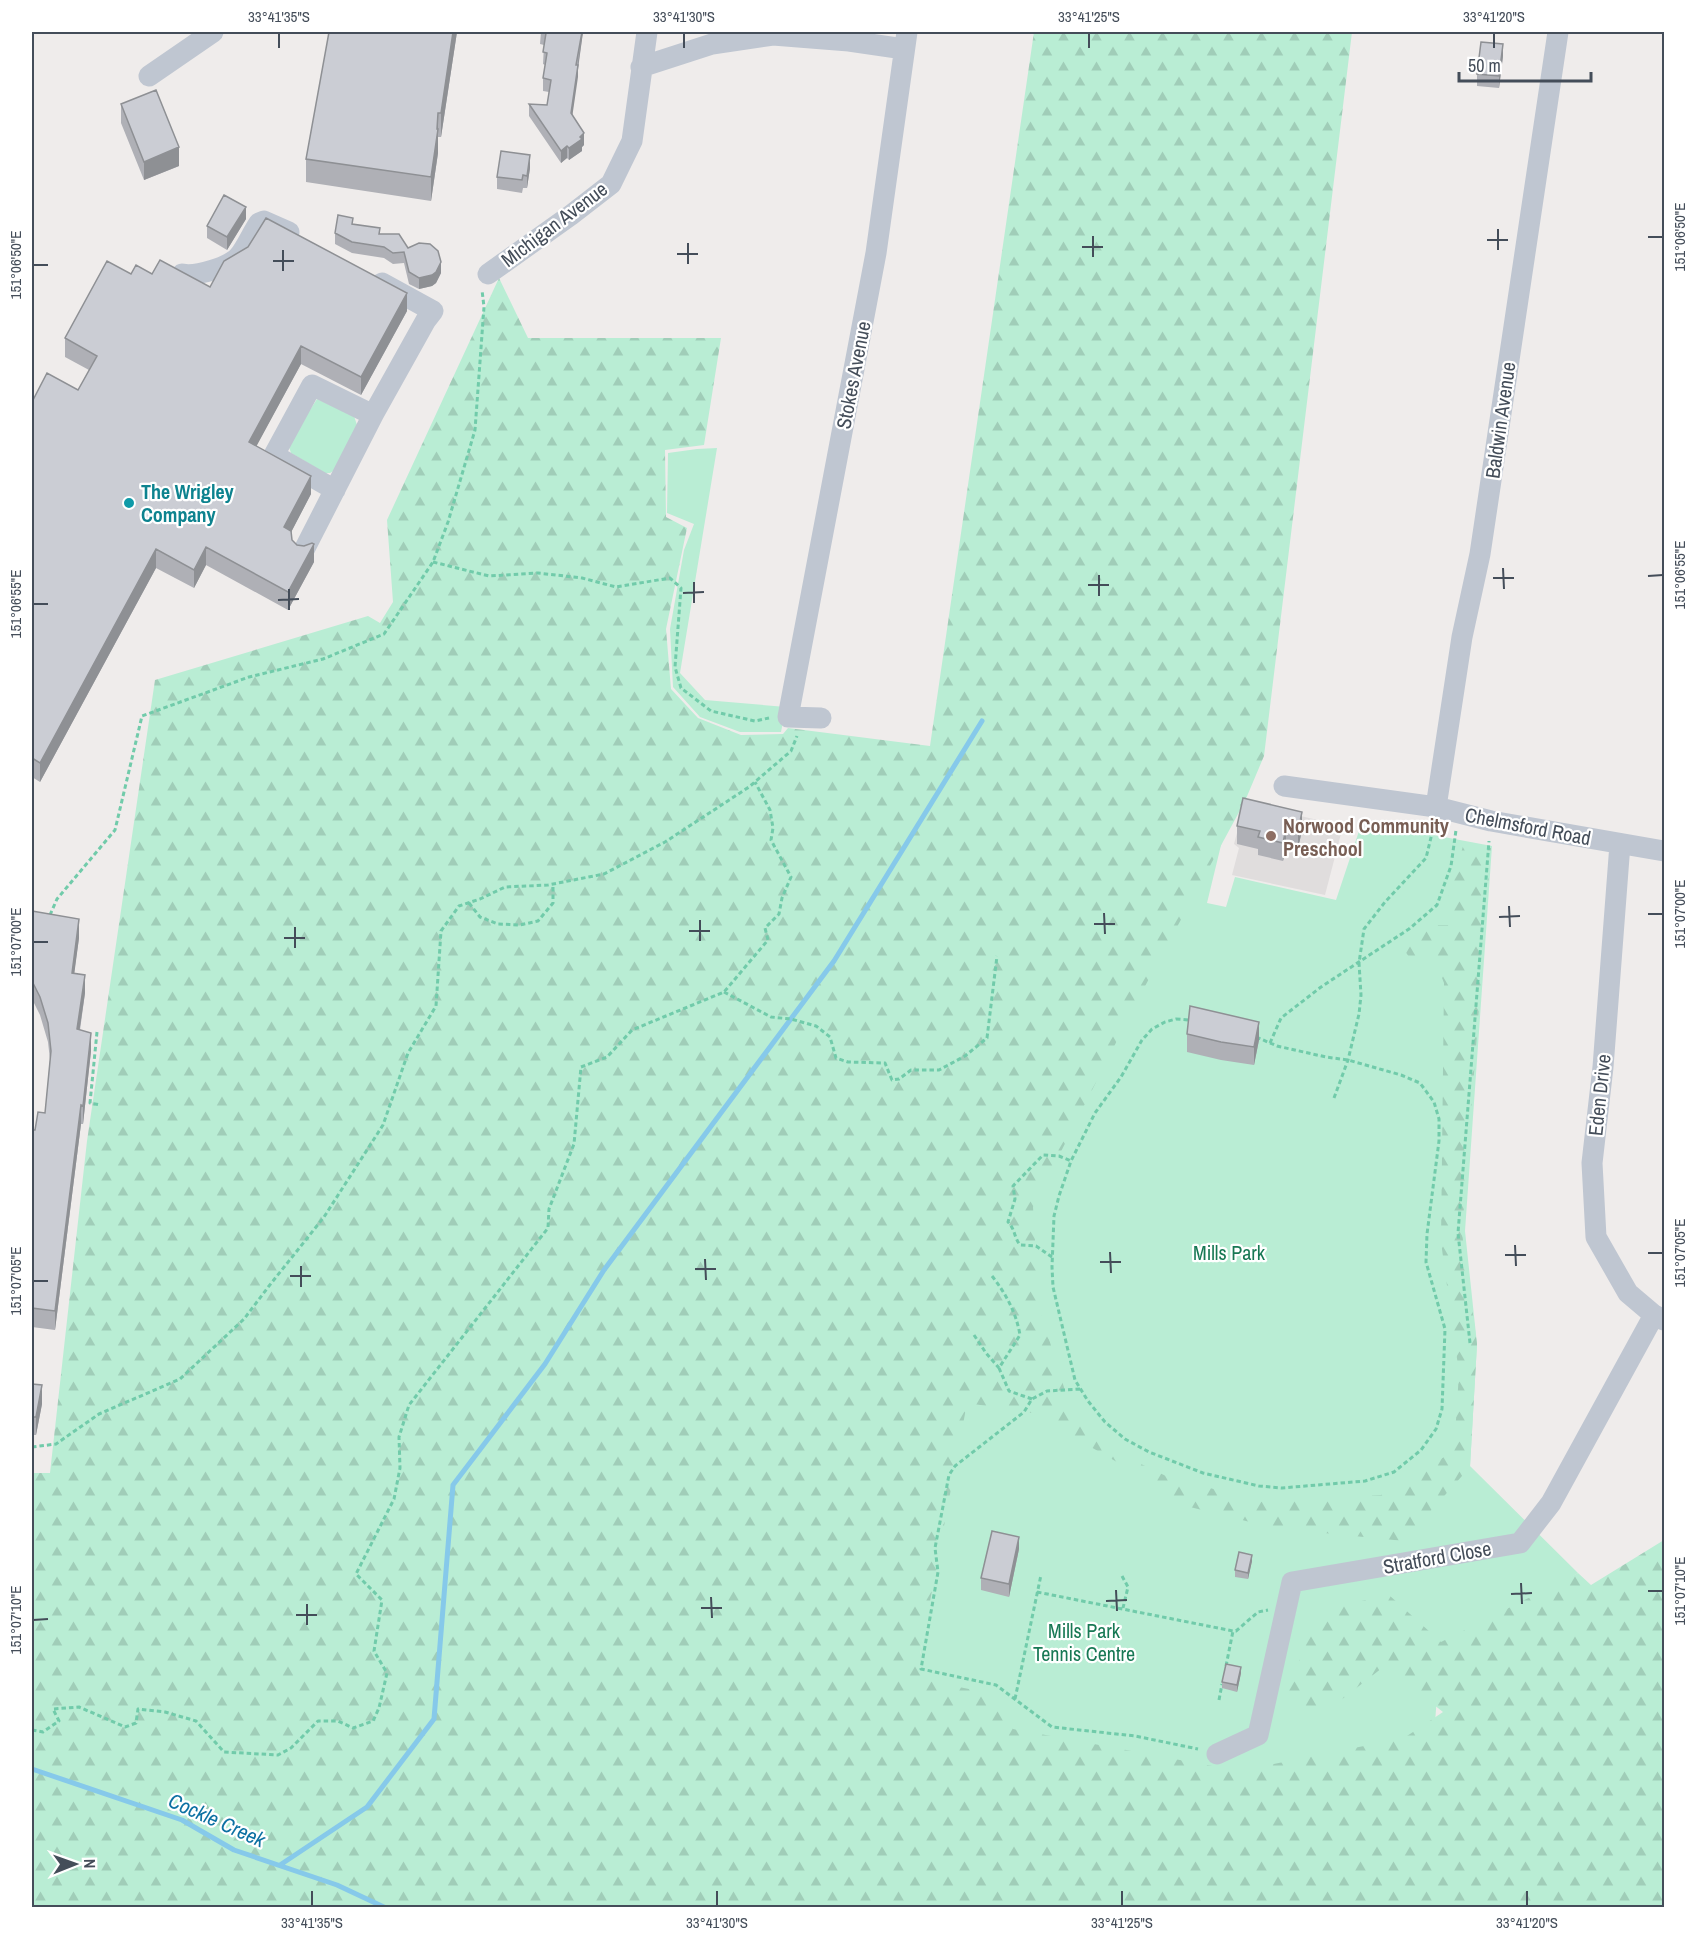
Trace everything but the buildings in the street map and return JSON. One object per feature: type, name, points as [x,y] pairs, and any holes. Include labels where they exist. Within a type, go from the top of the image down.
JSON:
[{"type":"street","points":[[149,76],[213,32]]},
{"type":"street","name":"Michigan Avenue","points":[[485,281],[610,184],[632,141],[647,32]]},
{"type":"street","name":"Baldwin Avenue","points":[[1436,807],[1462,638],[1480,554],[1558,32]]},
{"type":"street","points":[[641,67],[712,44],[773,35],[849,41],[906,40]]},
{"type":"street","name":"Stokes Avenue","points":[[781,717],[876,253],[906,40]]},
{"type":"street","points":[[182,274],[207,271],[233,261],[240,256],[259,223],[264,221],[311,245]]},
{"type":"street","points":[[303,552],[373,415],[433,311],[362,272]]},
{"type":"street","points":[[335,490],[274,455],[312,385],[373,415]]},
{"type":"street","points":[[781,717],[821,718]]},
{"type":"street","name":"Chelmsford Road","points":[[1284,786],[1436,807],[1491,821],[1665,851]]},
{"type":"street","name":"Eden Drive","points":[[1620,844],[1604,1056],[1592,1163],[1596,1237],[1628,1293],[1659,1317]]},
{"type":"street","name":"Stratford Close","points":[[1217,1754],[1258,1735],[1292,1582],[1520,1543],[1551,1503],[1659,1317]]},
{"type":"path","points":[[50,915],[57,899],[115,830],[142,716],[249,677],[323,659],[384,634],[433,562],[448,522],[475,430],[485,281]]},
{"type":"path","points":[[32,1447],[56,1443],[99,1413],[180,1379],[244,1319],[324,1217],[383,1125],[408,1053],[436,1006],[441,931],[459,906],[505,887],[553,884],[604,874],[665,842],[755,782],[791,751],[797,735],[781,717],[755,721],[711,711],[681,688],[675,667],[681,588],[670,578],[615,587],[582,578],[538,573],[489,576],[433,562]]},
{"type":"path","points":[[32,1730],[43,1732],[59,1721],[53,1708],[79,1707],[125,1727],[136,1723],[138,1709],[165,1712],[196,1721],[224,1752],[278,1755],[291,1748],[318,1721],[338,1721],[353,1728],[374,1721],[387,1673],[374,1651],[382,1600],[356,1574],[394,1499],[400,1468],[399,1437],[409,1405],[548,1228],[549,1209],[574,1144],[581,1068],[607,1057],[632,1030],[724,992],[768,940],[765,928],[779,914],[782,898],[791,877],[771,840],[773,828],[770,810],[755,782]]},
{"type":"path","points":[[1334,1098],[1348,1060],[1360,1005],[1359,963],[1364,929],[1385,902],[1426,858],[1433,835],[1436,807]]},
{"type":"path","points":[[1470,1343],[1458,1233],[1491,821]]},
{"type":"path","points":[[1270,1043],[1281,1018],[1321,987],[1408,929],[1437,905],[1451,866],[1456,824]]},
{"type":"path","points":[[469,903],[480,917],[498,924],[520,926],[538,921],[553,903],[553,884]]},
{"type":"path","points":[[724,992],[771,1017],[791,1019],[816,1026],[830,1037],[836,1058],[848,1062],[885,1063],[891,1080],[899,1080],[911,1070],[939,1070],[965,1056],[987,1038],[997,956]]},
{"type":"path","points":[[1176,1019],[1247,1034],[1270,1043],[1326,1057],[1348,1060],[1401,1075],[1420,1083],[1434,1102],[1439,1119],[1439,1141],[1427,1234],[1426,1262],[1445,1329],[1442,1409],[1436,1429],[1421,1450],[1394,1472],[1365,1481],[1281,1488],[1259,1486],[1203,1473],[1149,1452],[1125,1439],[1105,1422],[1075,1380],[1053,1287],[1054,1216],[1071,1161],[1095,1113],[1121,1077],[1142,1040],[1152,1029],[1176,1019]]},
{"type":"path","points":[[97,1032],[90,1103],[101,1105]]},
{"type":"path","points":[[1052,1258],[1036,1246],[1020,1245],[1015,1238],[1014,1228],[1008,1222],[1016,1199],[1013,1186],[1043,1155],[1059,1156],[1071,1161]]},
{"type":"path","points":[[992,1276],[1007,1296],[1018,1323],[1020,1335],[999,1368]]},
{"type":"path","points":[[974,1335],[999,1368],[1009,1390],[1032,1399]]},
{"type":"path","points":[[1080,1389],[1047,1391],[1032,1399],[1024,1412],[955,1466],[949,1475],[935,1548],[938,1572],[921,1669],[996,1686],[1052,1727],[1135,1736],[1217,1754]]},
{"type":"path","points":[[1015,1699],[1041,1575]]},
{"type":"path","points":[[1122,1576],[1130,1588],[1123,1609]]},
{"type":"path","points":[[1037,1592],[1233,1631],[1236,1631],[1258,1612],[1287,1604]]},
{"type":"path","points":[[1219,1700],[1233,1631]]},
{"type":"shaded area","points":[[1245,803],[1343,826],[1325,895],[1232,875],[1239,848],[1234,844]]},
{"type":"green space","points":[[1034,32],[1352,32],[1264,756],[1245,801],[1137,1001],[1033,1207],[1039,1307],[1067,1397],[1112,1450],[1168,1477],[1263,1502],[1381,1495],[1454,1451],[1459,1373],[1441,1242],[1444,983],[1432,952],[1418,962],[1409,957],[1405,951],[1430,925],[1452,925],[1448,896],[1464,843],[1491,848],[1462,1233],[1477,1344],[1470,1467],[1404,1541],[1274,1528],[1154,1498],[1155,1484],[1032,1413],[967,1403],[920,1655],[925,1680],[998,1695],[1013,1729],[1239,1771],[1404,1738],[1443,1712],[1400,1678],[1382,1668],[1318,1718],[1287,1695],[1309,1633],[1343,1605],[1389,1595],[1441,1642],[1578,1573],[1591,1585],[1664,1540],[1664,1907],[32,1908],[32,1473],[50,1473],[87,1141],[155,680],[368,616],[380,623],[393,602],[387,520],[499,278],[528,338],[721,338],[704,445],[665,450],[666,517],[687,528],[666,629],[671,689],[698,718],[741,735],[783,734],[788,728],[930,746]]},
{"type":"green space","points":[[317,399],[354,416],[358,428],[335,470],[330,473],[325,473],[291,453],[288,444]]},
{"type":"green space","points":[[717,448],[680,673],[705,700],[786,707],[781,732],[740,732],[700,717],[673,687],[670,629],[684,550],[694,524],[667,513],[668,453]]},
{"type":"green space","name":"Mills Park","points":[[1057,782],[1230,808],[1207,903],[1226,907],[1235,877],[1336,900],[1360,828],[1433,835],[1492,846],[1465,1231],[1477,1344],[1470,1466],[1578,1573],[1440,1657],[1425,1854],[909,1774],[920,1655]]},
{"type":"waterway","points":[[280,1865],[367,1807],[434,1719],[453,1485],[545,1364],[604,1270],[834,961],[982,721]]},
{"type":"waterway","name":"Cockle Creek","points":[[32,1769],[182,1820],[234,1850],[337,1885],[386,1908]]},
{"type":"place","name":"The Wrigley Company","points":[[129,503]]},
{"type":"place","name":"Norwood Community Preschool","points":[[1271,836]]},
{"type":"park label","name":"Mills Park Tennis Centre","points":[[1084,1642]]}]
